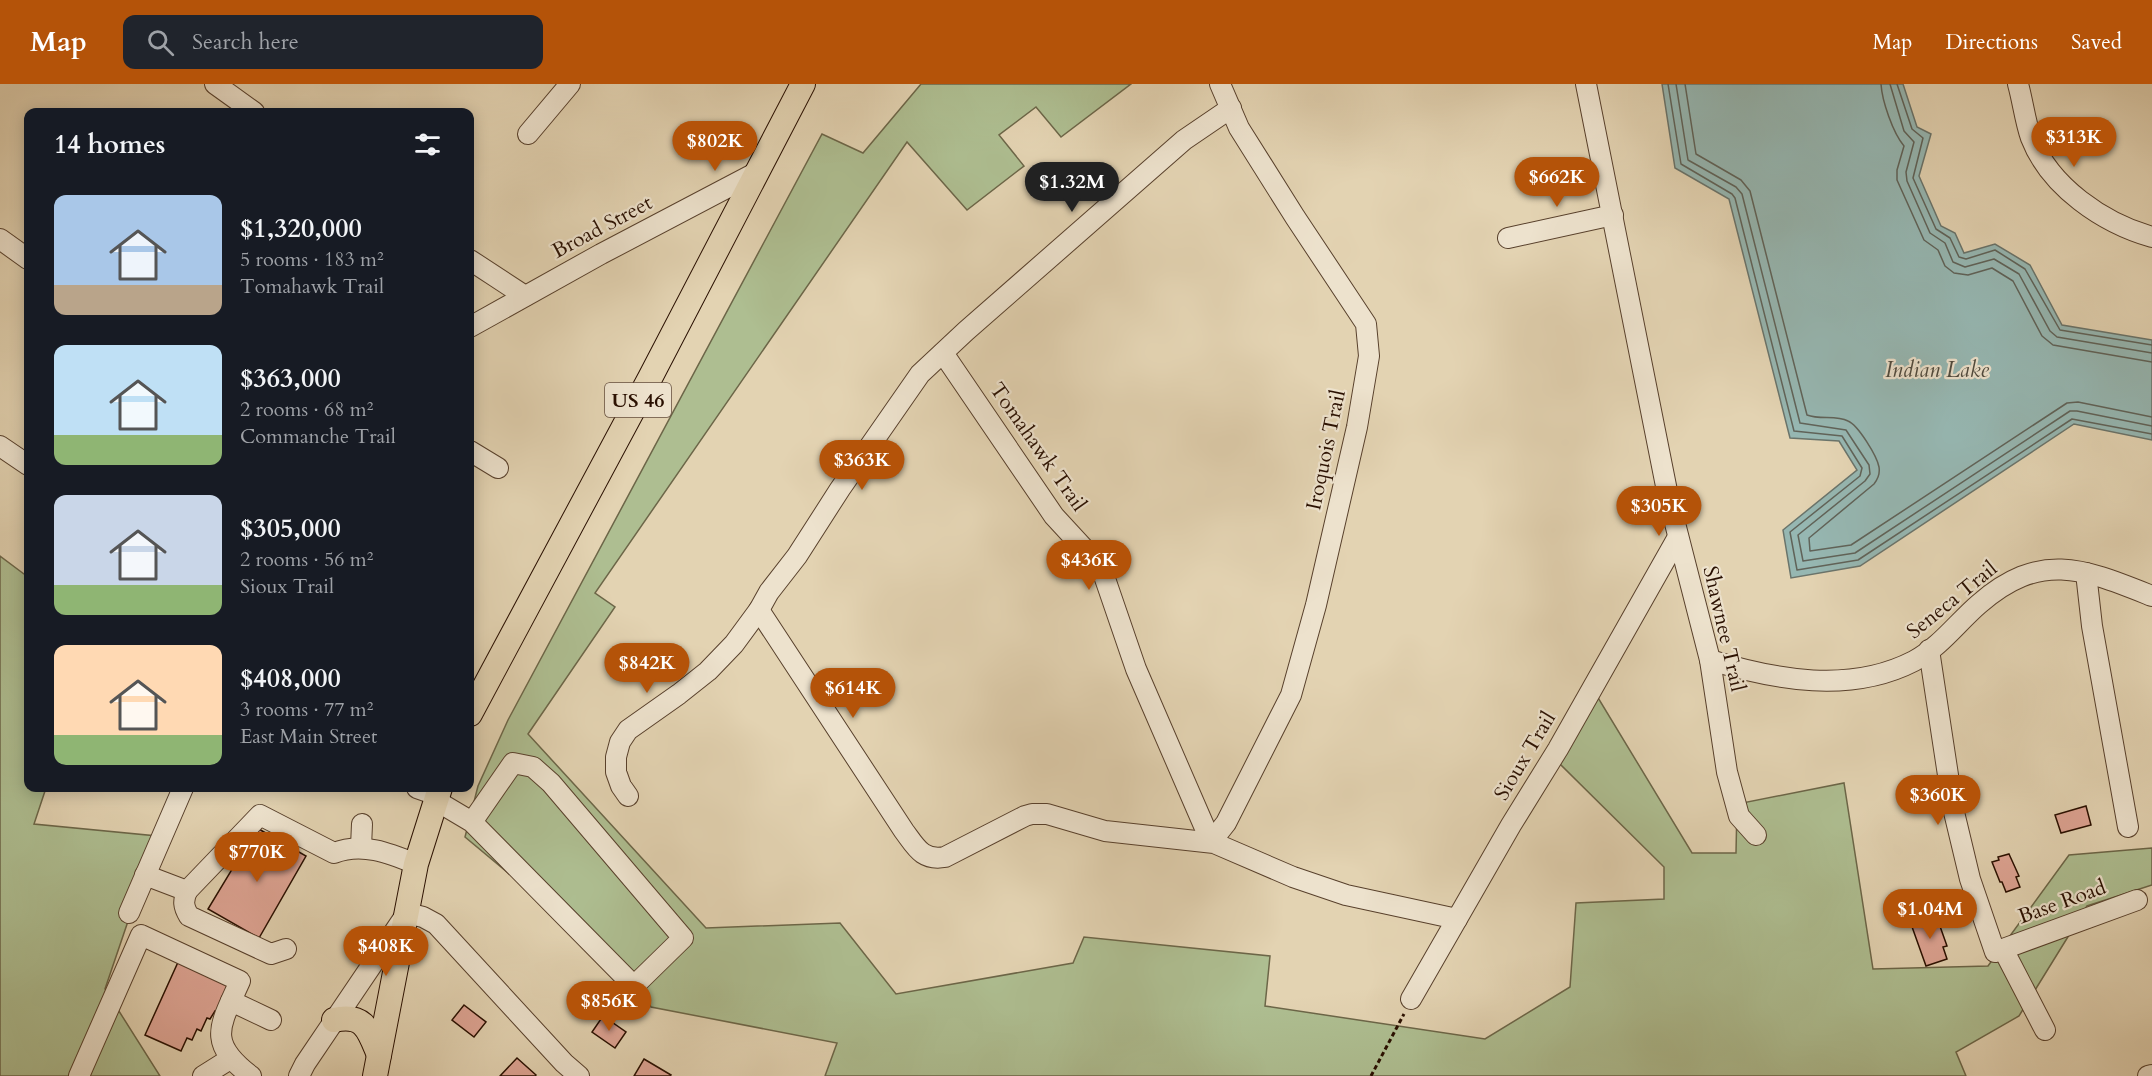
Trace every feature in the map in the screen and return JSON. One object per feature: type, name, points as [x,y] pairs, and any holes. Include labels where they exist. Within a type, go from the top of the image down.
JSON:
[{"type":"main road","name":"US 46","points":[[474,706],[803,84]]},
{"type":"main road","points":[[377,1065],[432,793]]},
{"type":"main road","points":[[334,1020],[347,1017],[367,1028],[377,1065]]},
{"type":"street","points":[[215,84],[248,108]]},
{"type":"street","points":[[528,134],[570,84]]},
{"type":"street","name":"Iroquois Trail","points":[[1211,842],[1226,823],[1291,695],[1316,605],[1357,427],[1369,356],[1366,324],[1294,217],[1239,128],[1220,84]]},
{"type":"street","points":[[1508,238],[1613,215],[1586,84]]},
{"type":"street","points":[[2018,84],[2031,136],[2049,169],[2070,191],[2093,209],[2119,224],[2152,237]]},
{"type":"street","points":[[628,796],[616,772],[616,757],[620,742],[628,730],[708,671],[734,644],[769,592],[797,556],[920,374],[1184,140],[1231,108]]},
{"type":"street","name":"Broad Street","points":[[474,325],[759,171]]},
{"type":"street","name":"Shawnee Trail","points":[[1613,215],[1678,537],[1710,660],[1727,772],[1740,816],[1756,836]]},
{"type":"street","points":[[0,240],[24,256]]},
{"type":"street","points":[[474,263],[525,296]]},
{"type":"street","name":"Tomahawk Trail","points":[[943,353],[1054,516],[1101,567],[1136,669],[1211,842]]},
{"type":"street","points":[[0,446],[24,462]]},
{"type":"street","points":[[474,453],[498,468]]},
{"type":"street","name":"Sioux Trail","points":[[1412,999],[1510,825],[1558,749],[1678,537]]},
{"type":"street","name":"Seneca Trail","points":[[1710,660],[1737,668],[1822,682],[1874,676],[1916,660],[1980,603],[2012,580],[2048,569],[2063,569],[2110,579],[2152,596]]},
{"type":"street","points":[[2086,573],[2092,626],[2128,827]]},
{"type":"street","points":[[759,610],[904,831],[924,855],[930,858],[945,857],[1025,816],[1040,814],[1105,831],[1211,842],[1293,877],[1346,895],[1457,920]]},
{"type":"street","points":[[1929,650],[1953,808],[1970,879],[1995,952],[2003,949],[2045,1030]]},
{"type":"street","points":[[432,793],[471,822],[629,981],[636,984],[683,938],[551,783],[533,767],[513,763],[471,822]]},
{"type":"street","points":[[129,913],[181,792]]},
{"type":"street","points":[[286,949],[271,954],[189,916],[184,908],[183,900],[186,891],[260,815],[334,853],[346,848],[361,847],[388,853],[416,864]]},
{"type":"street","points":[[361,847],[362,824]]},
{"type":"street","points":[[145,875],[186,891]]},
{"type":"street","name":"Base Road","points":[[2003,949],[2137,900]]},
{"type":"street","points":[[299,1076],[407,913],[423,917],[436,924],[564,1063],[579,1076]]},
{"type":"street","points":[[79,1076],[141,935],[240,981],[223,1019],[220,1036],[230,1059],[251,1076]]},
{"type":"street","points":[[231,1001],[271,1020]]},
{"type":"street","points":[[203,1076],[230,1059]]},
{"type":"path","points":[[1371,1076],[1412,999]]},
{"type":"green space","points":[[921,84],[1131,84],[1061,137],[1036,107],[999,135],[1024,166],[967,210],[907,142],[595,593],[615,607],[528,734],[706,928],[840,923],[896,994],[1073,963],[1084,937],[1270,956],[1265,1006],[1485,1039],[1570,987],[1576,903],[1664,899],[1664,867],[1559,763],[1597,696],[1692,853],[1736,853],[1737,804],[1844,783],[1873,969],[1988,966],[2069,855],[2152,848],[2152,885],[2087,906],[2019,1016],[1956,1052],[1966,1076],[825,1076],[837,1043],[651,1007],[639,982],[465,837],[478,786],[508,720],[822,134],[863,153]]},
{"type":"green space","points":[[0,556],[24,574],[24,792],[45,792],[34,824],[157,836],[105,989],[160,1076],[0,1076]]},
{"type":"water","name":"Indian Lake","points":[[1662,84],[1903,84],[1917,127],[1931,134],[1919,176],[1941,226],[1955,233],[1964,253],[1995,244],[2030,265],[2062,325],[2152,340],[2152,440],[2074,424],[1860,566],[1791,578],[1783,530],[1857,470],[1839,441],[1790,438],[1729,199],[1675,168]]},
{"type":"building","points":[[2086,806],[2091,825],[2061,833],[2055,815]]},
{"type":"building","points":[[257,828],[306,856],[259,938],[208,909]]},
{"type":"building","points":[[2009,854],[2019,876],[2016,877],[2020,887],[2006,892],[1992,862],[1999,860],[1998,857]]},
{"type":"building","points":[[1936,915],[1947,946],[1943,947],[1947,959],[1926,966],[1911,924]]},
{"type":"building","points":[[179,960],[232,985],[219,1013],[215,1011],[210,1019],[207,1018],[201,1031],[197,1029],[192,1040],[187,1038],[181,1051],[145,1035]]},
{"type":"building","points":[[464,1005],[486,1022],[474,1037],[452,1020]]},
{"type":"building","points":[[603,1016],[626,1032],[615,1048],[592,1032]]},
{"type":"building","points":[[517,1058],[536,1075],[500,1076]]},
{"type":"building","points":[[644,1059],[671,1075],[634,1076]]}]
